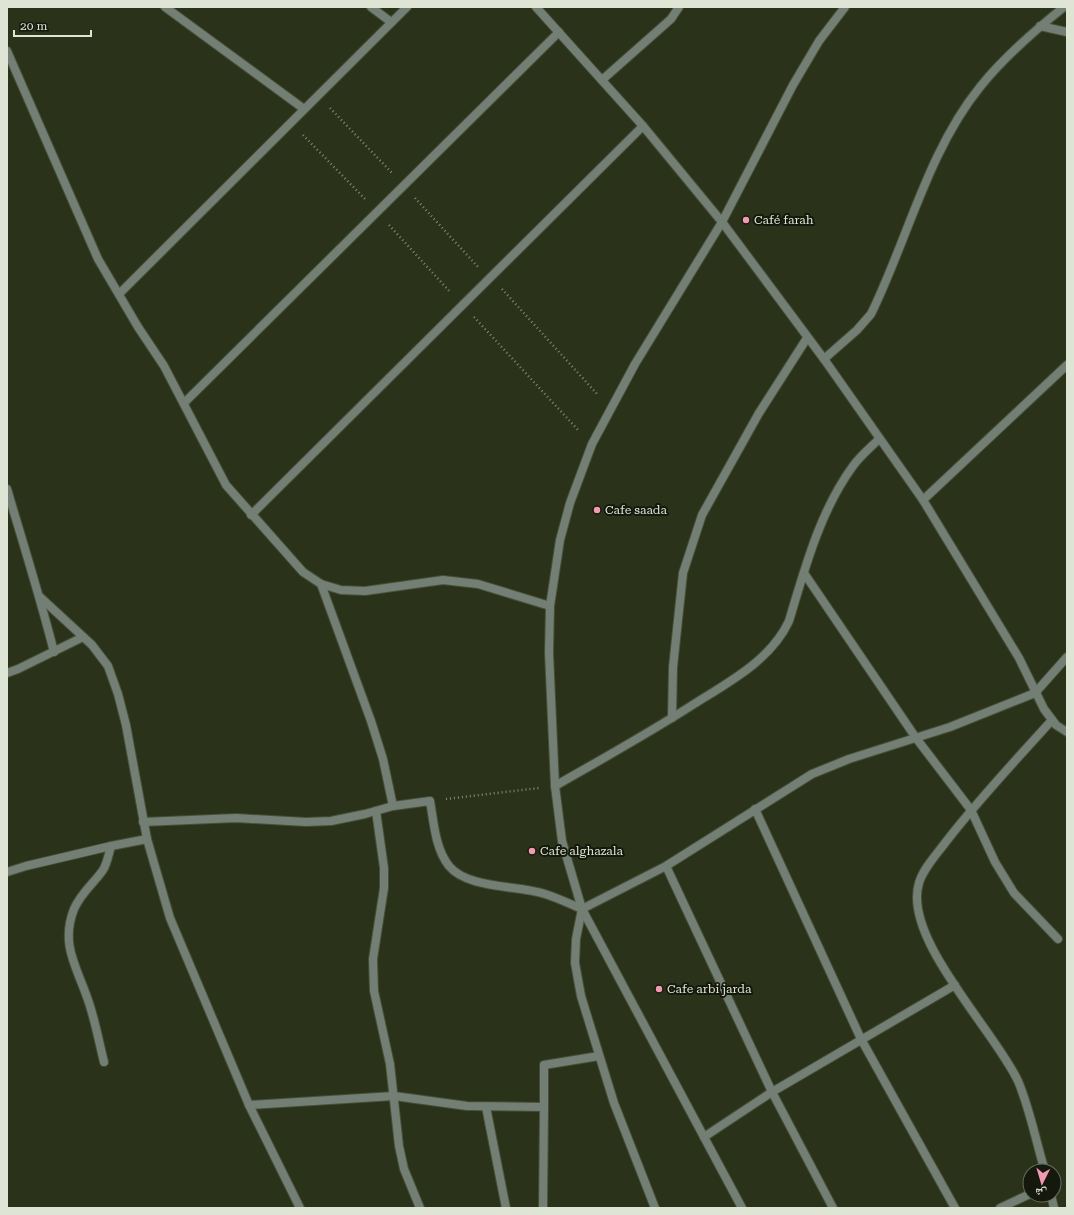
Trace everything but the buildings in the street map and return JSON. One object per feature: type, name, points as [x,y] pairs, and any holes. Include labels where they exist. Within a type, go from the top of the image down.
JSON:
[{"type":"street","points":[[165,7],[304,109]]},
{"type":"street","points":[[371,7],[391,22]]},
{"type":"street","points":[[119,294],[407,7]]},
{"type":"street","points":[[536,7],[644,126],[722,222],[806,338],[824,359],[923,500],[1019,658],[1035,693],[1052,720],[1067,732]]},
{"type":"street","points":[[602,80],[671,19],[680,7]]},
{"type":"street","points":[[742,1208],[582,909],[562,841],[555,786],[549,653],[550,606],[560,540],[570,503],[592,444],[635,364],[722,222],[793,85],[819,41],[845,7]]},
{"type":"street","points":[[824,359],[857,330],[871,314],[887,280],[927,181],[968,104],[985,81],[1040,26],[1064,7]]},
{"type":"street","points":[[1040,26],[1067,32]]},
{"type":"street","points":[[184,403],[559,32]]},
{"type":"street","points":[[7,51],[98,259],[164,366],[226,485],[303,572],[321,584],[341,590],[365,591],[443,580],[478,584],[550,606]]},
{"type":"street","points":[[251,515],[644,126]]},
{"type":"street","points":[[672,718],[673,667],[683,573],[702,515],[758,413],[806,338]]},
{"type":"street","points":[[923,500],[1067,365]]},
{"type":"street","points":[[555,786],[672,718],[733,679],[762,656],[786,628],[821,522],[836,493],[854,465],[879,439]]},
{"type":"street","points":[[7,489],[40,597],[54,652]]},
{"type":"street","points":[[804,573],[916,738],[971,810],[995,862],[1014,893],[1058,939]]},
{"type":"street","points":[[321,584],[371,721],[383,759],[393,806]]},
{"type":"street","points":[[40,597],[92,645],[108,666],[118,694],[129,741],[147,839],[170,918],[249,1105],[300,1208]]},
{"type":"street","points":[[7,673],[83,637]]},
{"type":"street","points":[[143,822],[236,818],[306,822],[343,819],[393,806],[430,801],[440,847],[448,864],[457,873],[476,881],[518,887],[545,894],[582,909],[666,866],[812,774],[849,759],[950,727],[1035,693],[1067,657]]},
{"type":"street","points":[[1043,1163],[1018,1082],[989,1034],[936,956],[922,925],[916,900],[919,883],[929,864],[971,810],[1052,720]]},
{"type":"street","points":[[755,809],[861,1039],[955,1208]]},
{"type":"street","points":[[376,811],[384,868],[384,888],[372,975],[374,991],[386,1039],[399,1146],[405,1177],[420,1208]]},
{"type":"street","points":[[7,872],[110,846],[147,839]]},
{"type":"street","points":[[104,1062],[88,999],[72,959],[69,944],[69,928],[79,898],[104,868],[110,846]]},
{"type":"street","points":[[666,866],[772,1092],[833,1208]]},
{"type":"street","points":[[582,909],[576,939],[574,963],[581,996],[614,1103],[655,1208]]},
{"type":"street","points":[[704,1136],[772,1092],[955,985]]},
{"type":"street","points":[[543,1208],[544,1065],[599,1056]]},
{"type":"street","points":[[249,1105],[394,1096],[467,1106],[544,1108]]},
{"type":"street","points":[[486,1107],[506,1208]]},
{"type":"street","points":[[1000,1208],[1022,1198]]},
{"type":"path","points":[[318,95],[404,186],[476,266],[491,278],[610,409]]},
{"type":"path","points":[[291,122],[378,212],[463,306],[592,444]]},
{"type":"path","points":[[430,801],[555,786]]},
{"type":"place","name":"Café farah","points":[[746,220]]},
{"type":"place","name":"Cafe saada","points":[[597,510]]},
{"type":"place","name":"Cafe alghazala","points":[[532,851]]},
{"type":"place","name":"Cafe arbi jarda","points":[[659,989]]}]
